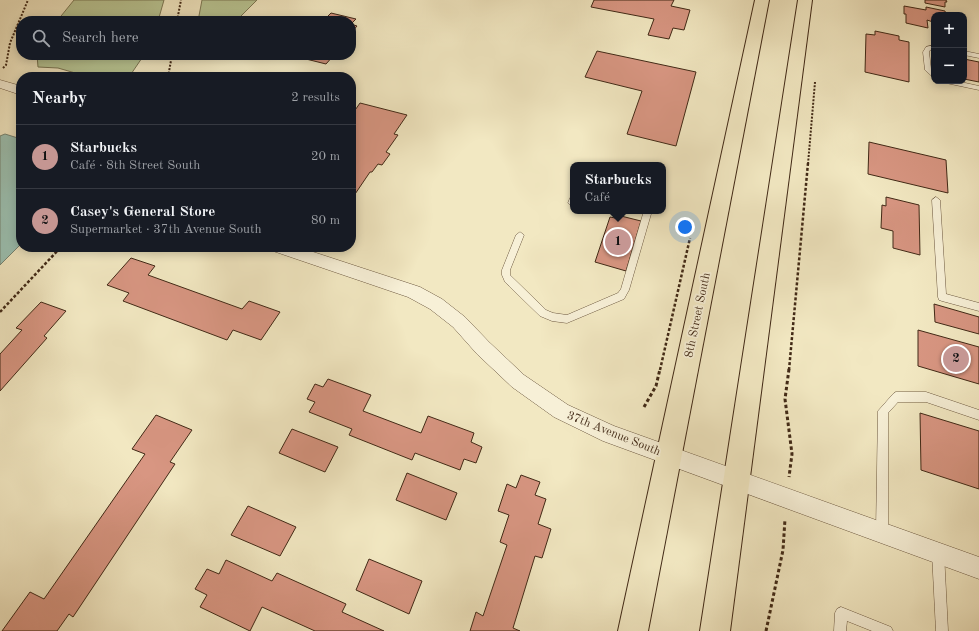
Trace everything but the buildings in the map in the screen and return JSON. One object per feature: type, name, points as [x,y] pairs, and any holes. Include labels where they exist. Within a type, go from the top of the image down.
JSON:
[{"type":"main road","name":"8th Street South","points":[[633,631],[762,0]]},
{"type":"main road","points":[[715,631],[805,0]]},
{"type":"street","points":[[0,84],[16,89]]},
{"type":"street","name":"37th Avenue South","points":[[295,252],[414,292],[436,304],[459,322],[518,382],[561,411],[610,434],[979,568]]},
{"type":"lane","points":[[931,48],[928,48],[926,52],[928,70],[931,73]]},
{"type":"lane","points":[[967,54],[979,56]]},
{"type":"lane","points":[[960,84],[979,88]]},
{"type":"lane","points":[[936,200],[942,297],[979,307]]},
{"type":"lane","points":[[520,235],[506,270],[508,279],[543,313],[552,317],[567,319],[621,296],[625,290],[646,214]]},
{"type":"lane","points":[[882,532],[883,411],[896,397],[926,397],[979,415]]},
{"type":"lane","points":[[938,553],[942,631]]},
{"type":"lane","points":[[840,631],[841,613],[887,631]]},
{"type":"path","points":[[21,16],[28,0]]},
{"type":"path","points":[[177,16],[181,0]]},
{"type":"path","points":[[4,67],[6,65],[10,43],[16,29]]},
{"type":"path","points":[[169,72],[171,60]]},
{"type":"path","points":[[766,631],[782,550],[792,454],[785,399],[790,361],[816,76]]},
{"type":"path","points":[[0,312],[56,252]]},
{"type":"green space","points":[[74,0],[164,0],[159,16],[61,16]]},
{"type":"green space","points":[[202,0],[257,0],[241,16],[199,16]]},
{"type":"green space","points":[[37,60],[141,60],[132,72],[72,72],[58,68],[38,67]]},
{"type":"shaded area","points":[[5,134],[16,137],[16,249],[0,265],[0,136]]},
{"type":"place","name":"Starbucks","points":[[618,242]]},
{"type":"place","name":"Casey's General Store","points":[[956,359]]}]
